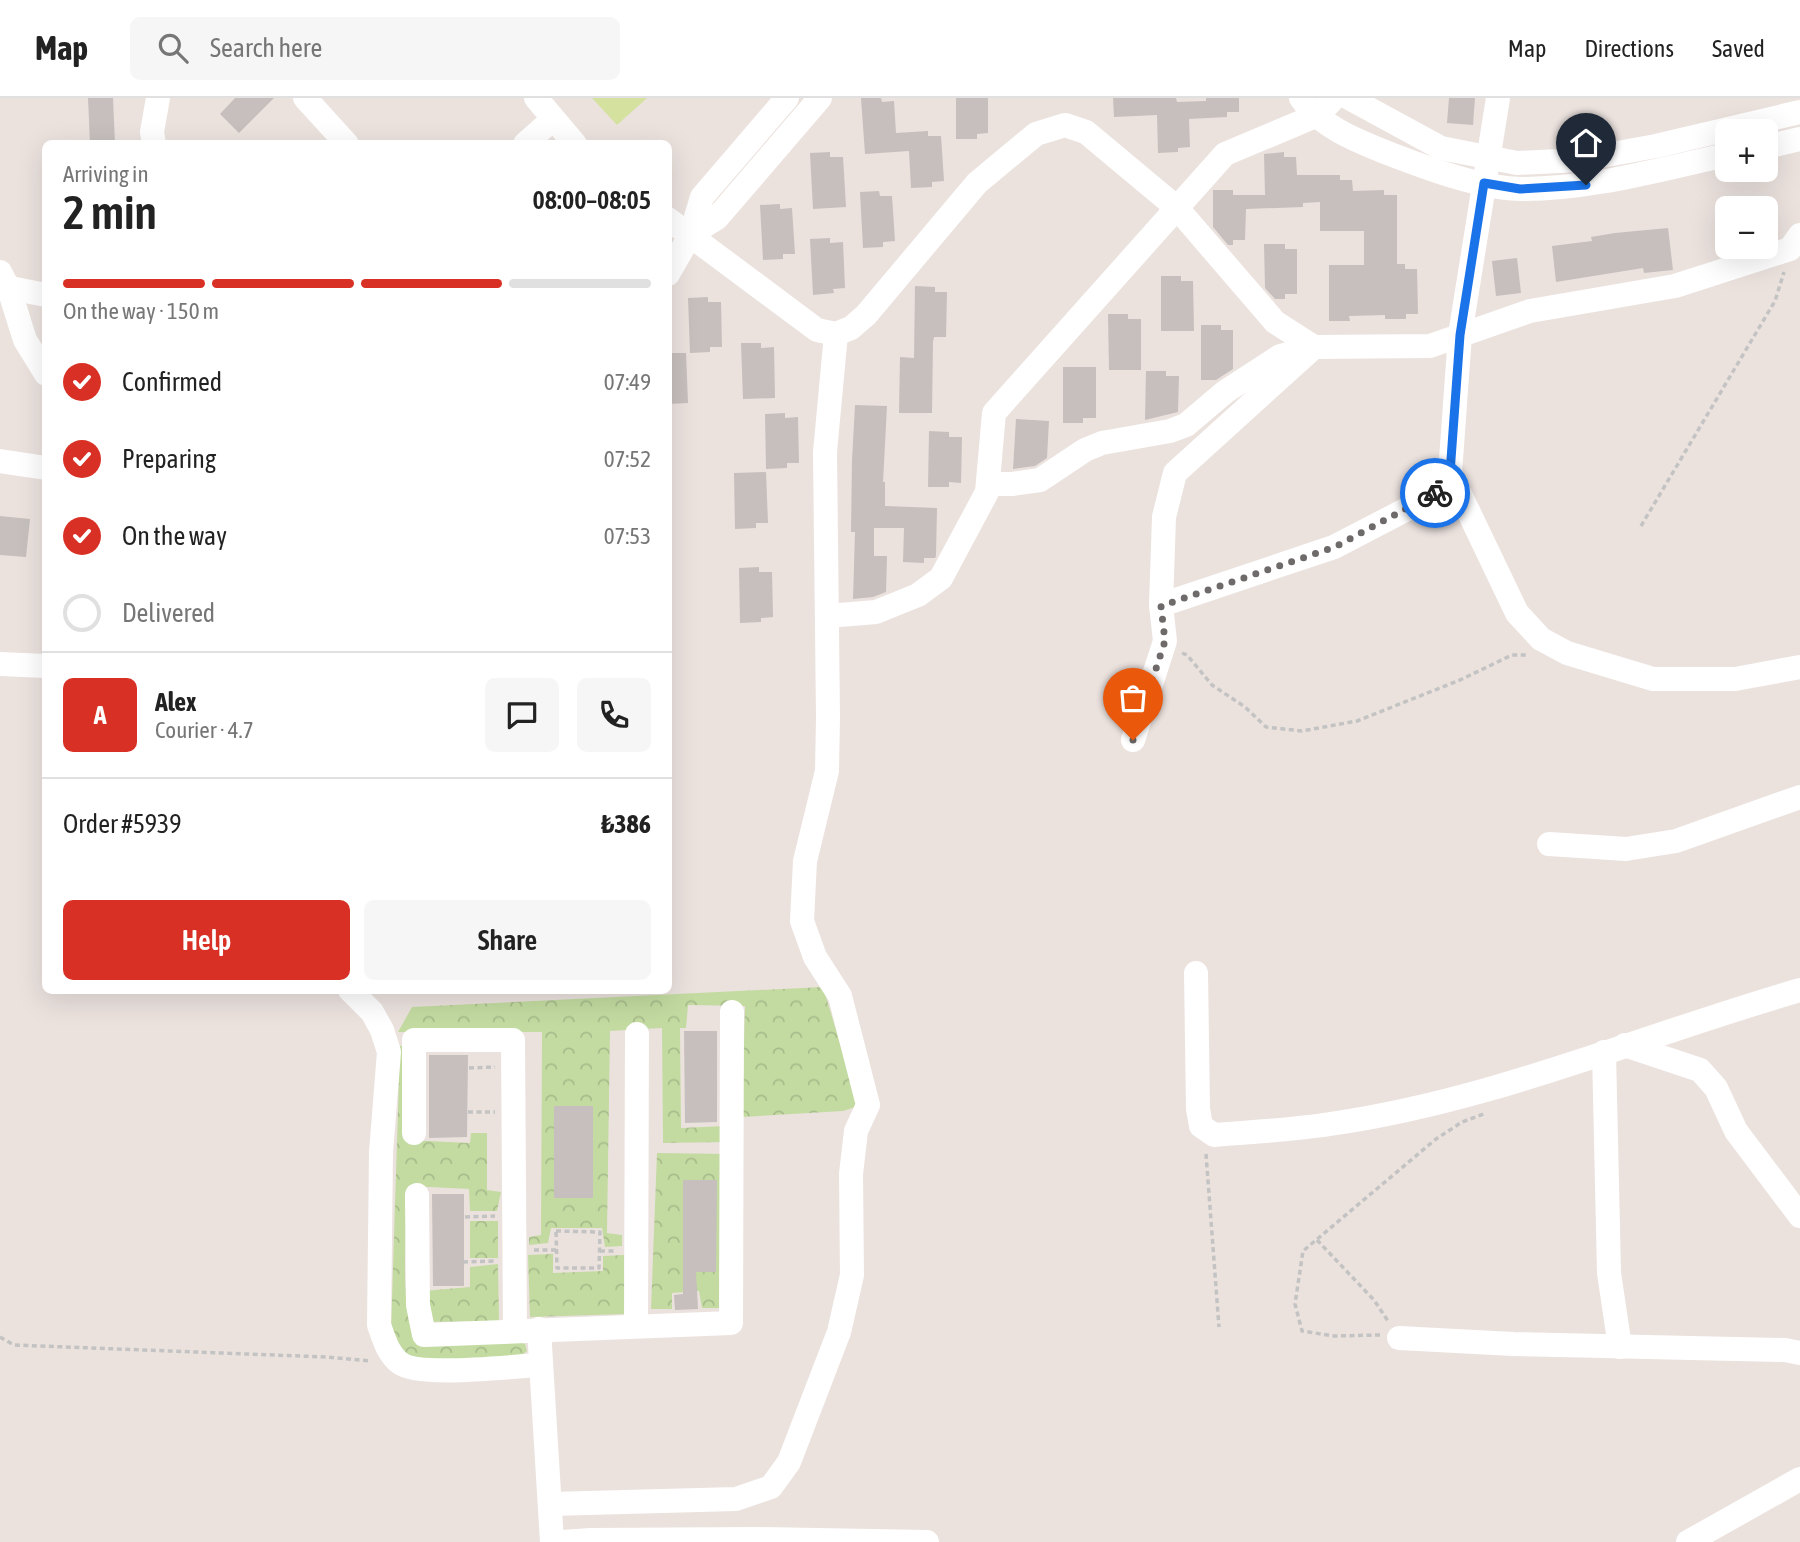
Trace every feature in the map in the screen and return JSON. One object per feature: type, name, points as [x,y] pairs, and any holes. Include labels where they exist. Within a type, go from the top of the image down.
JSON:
[{"type":"street","points":[[153,140],[152,132],[158,98]]},
{"type":"street","points":[[305,98],[343,140]]},
{"type":"street","points":[[536,98],[571,140]]},
{"type":"street","points":[[672,267],[691,234],[702,197],[787,98]]},
{"type":"street","points":[[691,234],[717,218],[820,98]]},
{"type":"street","points":[[1349,98],[1441,148],[1517,163],[1579,160],[1656,146],[1800,111]]},
{"type":"street","points":[[1498,98],[1460,335],[1450,473],[1517,612],[1541,639],[1567,653],[1653,679],[1735,679],[1800,667]]},
{"type":"street","points":[[827,616],[876,612],[918,595],[941,578],[987,492],[994,413],[1225,154],[1318,103],[1345,136],[1456,178],[1520,189],[1586,185],[1715,158]]},
{"type":"street","points":[[530,140],[552,120]]},
{"type":"street","points":[[672,222],[817,330],[836,334],[851,328],[866,315],[977,183],[1036,134],[1065,125],[1086,132],[1177,208],[1275,321],[1314,347]]},
{"type":"street","points":[[1778,144],[1800,139]]},
{"type":"street","points":[[988,484],[1040,480],[1085,450],[1102,443],[1170,431],[1186,425],[1225,392],[1280,356],[1314,347],[1430,346],[1530,311],[1675,286],[1795,242]]},
{"type":"street","points":[[3,282],[42,294]]},
{"type":"street","points":[[3,282],[25,340],[42,368]]},
{"type":"street","points":[[550,1504],[736,1499],[771,1487],[789,1462],[839,1332],[852,1275],[850,1174],[856,1131],[868,1105],[840,996],[815,957],[802,920],[805,861],[827,771],[825,452],[836,334]]},
{"type":"street","points":[[1133,740],[1165,641],[1161,606],[1164,517],[1175,473],[1314,347]]},
{"type":"street","points":[[0,461],[42,467]]},
{"type":"street","points":[[1161,606],[1335,547],[1434,495],[1450,473]]},
{"type":"street","points":[[0,664],[42,666]]},
{"type":"street","points":[[1549,844],[1626,849],[1676,841],[1800,797]]},
{"type":"street","points":[[1196,973],[1198,1109],[1200,1126],[1214,1135],[1331,1124],[1391,1112],[1545,1072],[1729,1010],[1800,990]]},
{"type":"street","points":[[354,994],[372,1012],[382,1030],[389,1052],[381,1152],[379,1325],[387,1347],[401,1364],[422,1369],[541,1365]]},
{"type":"street","points":[[416,1195],[418,1305],[424,1335],[731,1323],[733,1012]]},
{"type":"street","points":[[636,1326],[637,1034]]},
{"type":"street","points":[[414,1133],[414,1040],[513,1040],[515,1260],[527,1330],[541,1365],[552,1542]]},
{"type":"street","points":[[1615,1049],[1700,1070],[1716,1088],[1736,1131],[1800,1216]]},
{"type":"street","points":[[1615,1049],[1609,1273],[1620,1347]]},
{"type":"street","points":[[1399,1338],[1513,1344],[1785,1350],[1800,1353]]},
{"type":"street","points":[[1688,1542],[1800,1479]]},
{"type":"street","points":[[562,1542],[927,1542]]},
{"type":"path","points":[[1641,526],[1775,301],[1795,242]]},
{"type":"path","points":[[1163,646],[1188,656],[1212,685],[1245,707],[1266,727],[1302,731],[1357,721],[1512,656],[1567,653]]},
{"type":"path","points":[[1399,1338],[1370,1334],[1334,1336],[1302,1331],[1295,1304],[1303,1251],[1436,1139],[1462,1122],[1497,1109]]},
{"type":"path","points":[[1214,1135],[1205,1157],[1219,1327]]},
{"type":"path","points":[[465,1217],[515,1215]]},
{"type":"path","points":[[556,1231],[600,1232],[600,1268],[557,1268],[556,1231]]},
{"type":"path","points":[[1317,1240],[1374,1300],[1399,1338]]},
{"type":"path","points":[[463,1262],[515,1260]]},
{"type":"path","points":[[0,1337],[15,1345],[325,1357],[401,1364]]},
{"type":"green space","points":[[592,98],[647,98],[617,125]]},
{"type":"green space","points":[[823,987],[859,1106],[843,1111],[742,1117],[745,1006],[688,1005],[686,1028],[680,1028],[681,1128],[725,1126],[727,1142],[663,1143],[662,1028],[610,1031],[607,1233],[622,1235],[622,1246],[605,1247],[602,1228],[551,1228],[548,1243],[529,1245],[529,1237],[541,1235],[542,1032],[398,1032],[412,1007]]},
{"type":"green space","points":[[408,1045],[406,1140],[470,1143],[471,1133],[487,1133],[487,1190],[501,1192],[497,1211],[470,1211],[469,1189],[408,1186],[405,1268],[407,1311],[411,1329],[417,1345],[521,1342],[525,1344],[527,1351],[522,1355],[424,1363],[408,1358],[391,1331],[400,1046]]},
{"type":"green space","points":[[657,1153],[727,1154],[726,1308],[702,1308],[699,1291],[672,1293],[672,1309],[651,1309]]},
{"type":"green space","points":[[470,1221],[498,1221],[498,1258],[470,1258]]},
{"type":"green space","points":[[553,1254],[553,1273],[603,1271],[603,1256],[624,1255],[625,1314],[530,1317],[528,1255]]},
{"type":"green space","points":[[498,1264],[499,1321],[426,1322],[423,1291],[470,1287],[470,1267]]},
{"type":"building","points":[[88,98],[113,98],[115,140],[90,140]]},
{"type":"building","points":[[235,98],[274,98],[239,133],[220,114]]},
{"type":"building","points":[[861,98],[894,101],[896,133],[928,131],[928,136],[941,136],[944,181],[932,182],[932,187],[911,188],[909,151],[865,154]]},
{"type":"building","points":[[956,98],[988,98],[988,133],[977,134],[977,139],[956,139]]},
{"type":"building","points":[[1113,98],[1176,98],[1177,102],[1206,101],[1206,98],[1239,98],[1239,112],[1227,112],[1227,117],[1189,119],[1190,147],[1178,148],[1178,152],[1158,153],[1157,115],[1114,117]]},
{"type":"building","points":[[1449,98],[1475,98],[1473,125],[1447,123]]},
{"type":"building","points":[[830,152],[830,157],[843,157],[846,207],[813,209],[810,153]]},
{"type":"building","points":[[1284,152],[1284,157],[1296,157],[1297,175],[1340,175],[1340,180],[1352,180],[1353,191],[1384,190],[1384,195],[1397,195],[1397,264],[1405,264],[1405,269],[1417,269],[1418,314],[1406,314],[1406,319],[1385,319],[1385,315],[1349,316],[1350,321],[1329,321],[1329,265],[1364,265],[1364,231],[1320,231],[1320,202],[1303,203],[1303,207],[1246,209],[1245,240],[1233,240],[1233,245],[1228,245],[1213,227],[1213,190],[1233,190],[1233,195],[1265,195],[1264,154]]},
{"type":"building","points":[[879,191],[880,196],[892,196],[895,241],[883,242],[883,247],[863,248],[860,192]]},
{"type":"building","points":[[780,204],[780,209],[792,208],[795,254],[783,254],[783,259],[763,260],[760,205]]},
{"type":"building","points":[[1668,228],[1673,270],[1644,273],[1643,268],[1556,282],[1552,246],[1592,241],[1591,237],[1615,233]]},
{"type":"building","points":[[830,238],[830,243],[843,242],[845,288],[833,289],[834,293],[813,295],[810,239]]},
{"type":"building","points":[[1264,244],[1285,244],[1285,249],[1297,249],[1297,294],[1285,294],[1285,299],[1275,299],[1265,288]]},
{"type":"building","points":[[1517,258],[1521,293],[1496,296],[1492,261]]},
{"type":"building","points":[[1161,276],[1181,276],[1181,281],[1193,281],[1194,331],[1161,331]]},
{"type":"building","points":[[915,286],[935,287],[935,292],[947,292],[946,337],[934,337],[933,342],[932,413],[899,413],[900,357],[914,358]]},
{"type":"building","points":[[708,297],[708,302],[721,302],[722,347],[710,347],[710,352],[690,353],[688,298]]},
{"type":"building","points":[[1108,314],[1128,314],[1128,319],[1141,319],[1141,370],[1109,370]]},
{"type":"building","points":[[1201,325],[1221,325],[1221,330],[1233,330],[1233,369],[1216,380],[1201,380]]},
{"type":"building","points":[[741,343],[761,343],[761,348],[774,347],[775,398],[743,399]]},
{"type":"building","points":[[672,353],[686,353],[688,403],[672,404]]},
{"type":"building","points":[[1063,367],[1096,367],[1096,418],[1083,418],[1083,423],[1063,423]]},
{"type":"building","points":[[1146,371],[1166,371],[1166,376],[1179,376],[1178,412],[1145,420]]},
{"type":"building","points":[[855,405],[887,406],[883,482],[885,506],[937,508],[936,556],[924,558],[924,563],[903,562],[904,528],[874,528],[874,556],[887,556],[886,592],[873,597],[853,599],[855,532],[851,532]]},
{"type":"building","points":[[785,413],[785,418],[798,417],[799,463],[787,463],[787,468],[766,469],[765,414]]},
{"type":"building","points":[[1016,419],[1049,421],[1047,458],[1035,466],[1013,469]]},
{"type":"building","points":[[929,431],[949,432],[949,437],[962,437],[961,483],[949,482],[949,487],[928,487]]},
{"type":"building","points":[[766,472],[768,523],[756,523],[756,528],[735,529],[734,473]]},
{"type":"building","points":[[0,516],[30,519],[26,557],[0,555]]},
{"type":"building","points":[[759,567],[759,572],[772,572],[773,617],[761,618],[761,622],[740,623],[739,568]]},
{"type":"building","points":[[684,1031],[717,1031],[717,1122],[685,1123]]},
{"type":"building","points":[[429,1055],[468,1055],[467,1137],[429,1138]]},
{"type":"building","points":[[554,1106],[593,1106],[593,1198],[554,1198]]},
{"type":"building","points":[[683,1180],[717,1180],[716,1272],[696,1272],[698,1309],[675,1310],[674,1295],[683,1294]]},
{"type":"building","points":[[432,1194],[464,1194],[464,1286],[433,1286]]},
{"type":"way so far","points":[[1133,740],[1165,641],[1161,606],[1335,547],[1435,493]]},
{"type":"route","points":[[1435,493],[1450,473],[1460,335],[1484,183],[1520,189],[1586,185]]}]
